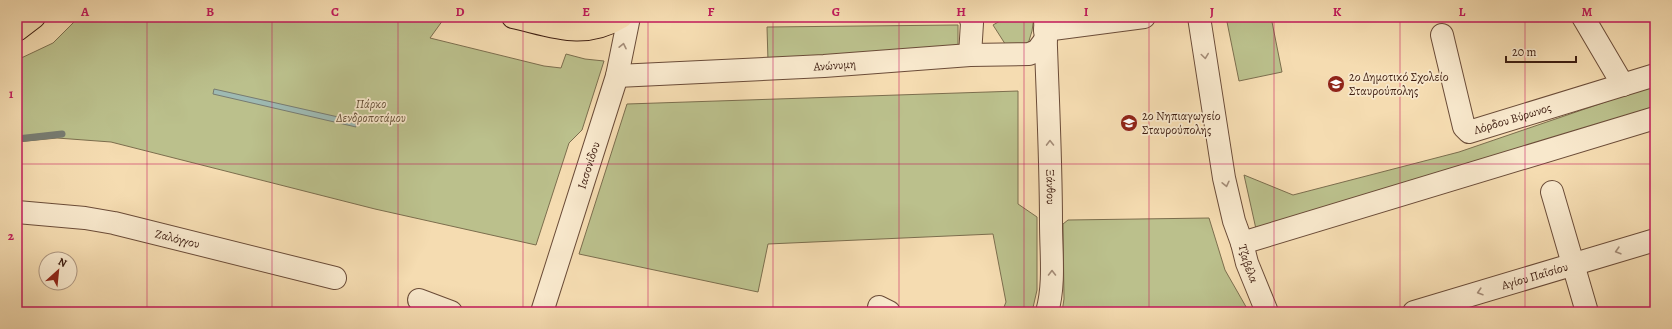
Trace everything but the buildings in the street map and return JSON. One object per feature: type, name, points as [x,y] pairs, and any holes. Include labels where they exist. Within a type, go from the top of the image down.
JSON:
[{"type":"main road","points":[[17,30],[34,17]]},
{"type":"main road","points":[[513,17],[566,29],[578,30],[602,27],[621,17]]},
{"type":"street","name":"Ιασονίδου","points":[[542,312],[617,76],[629,17]]},
{"type":"street","points":[[970,17],[972,23],[970,55]]},
{"type":"street","points":[[1045,29],[1144,17]]},
{"type":"street","name":"Τζαβέλα","points":[[1200,17],[1217,135],[1233,214],[1247,263],[1267,312]]},
{"type":"street","points":[[1583,17],[1623,85]]},
{"type":"street","name":"Ανώνυμη","points":[[617,76],[824,66],[970,55],[1029,54],[1037,51],[1045,29]]},
{"type":"street","name":"Ξάνθου","points":[[1045,29],[1051,152],[1052,273],[1051,296],[1047,312]]},
{"type":"street","name":"Λόρδου Βύρωνος","points":[[1442,34],[1464,127],[1469,132],[1655,75]]},
{"type":"street","points":[[1242,243],[1655,118]]},
{"type":"street","points":[[1552,192],[1587,312]]},
{"type":"street","name":"Ζαλόγγου","points":[[17,212],[85,218],[114,223],[335,278]]},
{"type":"street","name":"Αγίου Παΐσίου","points":[[1414,312],[1655,240]]},
{"type":"street","points":[[419,300],[451,312]]},
{"type":"green space","name":"Πάρκο Δενδροποτάμου","points":[[79,17],[430,17],[443,20],[430,38],[544,66],[561,68],[566,54],[585,59],[604,61],[582,130],[569,143],[536,245],[375,209],[111,142],[57,138],[17,142],[17,60],[53,43]]},
{"type":"green space","points":[[1007,17],[1034,17],[1028,44],[1009,50],[993,25]]},
{"type":"green space","points":[[1226,17],[1271,17],[1282,72],[1239,81]]},
{"type":"green space","points":[[958,25],[958,54],[768,61],[767,27]]},
{"type":"green space","points":[[1655,85],[1655,126],[1260,247],[1244,175],[1293,195],[1459,152]]},
{"type":"green space","points":[[1018,91],[1018,204],[1037,217],[1037,290],[1032,312],[1002,312],[1006,302],[993,234],[768,244],[758,292],[579,254],[627,104]]},
{"type":"green space","points":[[1209,218],[1225,270],[1249,312],[1062,312],[1064,299],[1063,224],[1068,220]]},
{"type":"water","points":[[214,89],[356,121],[356,127],[213,94]]},
{"type":"waterway","points":[[17,139],[62,134]]},
{"type":"place","name":"2ο Δημοτικό Σχολείο Σταυρούπολης","points":[[1336,84]]},
{"type":"place","name":"2ο Νηπιαγωγείο Σταυρούπολης","points":[[1129,123]]}]
